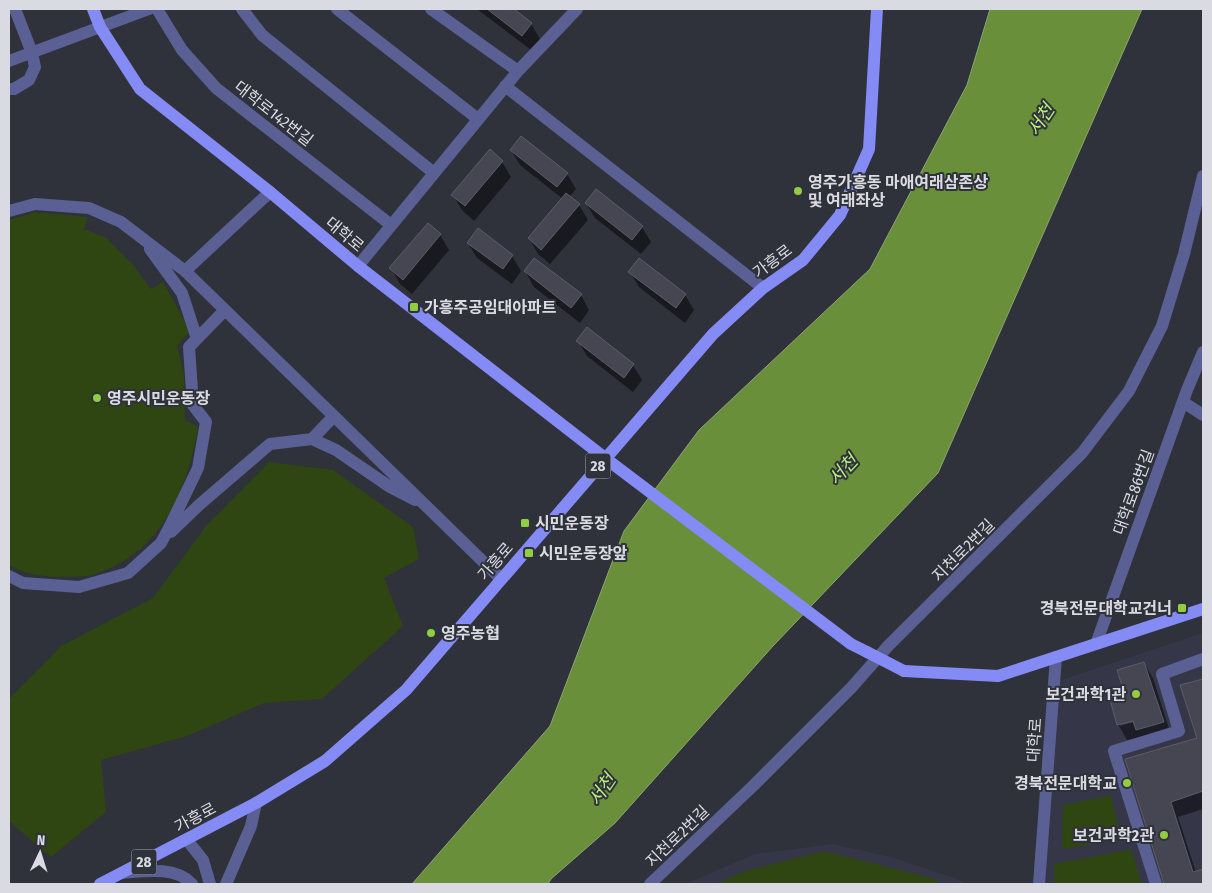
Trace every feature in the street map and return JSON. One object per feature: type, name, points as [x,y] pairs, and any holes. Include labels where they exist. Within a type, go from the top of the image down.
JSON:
[{"type":"main road","name":"대학로","points":[[93,9],[100,27],[140,89],[270,192],[358,266],[604,458],[851,644],[904,671],[998,676],[1056,658]]},
{"type":"main road","name":"가흥로","points":[[100,884],[256,803],[325,761],[406,690],[712,334],[763,288],[802,260],[840,215],[869,149],[877,9]]},
{"type":"main road","points":[[1056,658],[1203,609]]},
{"type":"street","points":[[9,89],[14,89],[29,80],[35,67],[32,53],[15,9]]},
{"type":"street","points":[[9,61],[149,9]]},
{"type":"street","name":"대학로142번길","points":[[157,9],[182,50],[216,88],[391,225]]},
{"type":"street","points":[[242,9],[262,35],[434,172]]},
{"type":"street","points":[[337,9],[478,119]]},
{"type":"street","points":[[431,9],[518,71]]},
{"type":"street","points":[[358,266],[504,86],[577,9]]},
{"type":"street","points":[[504,86],[763,288]]},
{"type":"street","name":"지천로2번길","points":[[650,884],[810,730],[889,645],[1082,453],[1129,391],[1162,326],[1184,254],[1203,176]]},
{"type":"street","points":[[185,270],[270,192]]},
{"type":"street","points":[[9,211],[35,204],[89,208],[121,222],[144,239],[185,270],[501,579]]},
{"type":"street","points":[[144,239],[182,293],[197,339]]},
{"type":"street","points":[[161,543],[198,468],[206,422],[193,405],[189,347],[225,310]]},
{"type":"street","name":"대학로86번길","points":[[1096,644],[1183,402],[1203,352]]},
{"type":"street","points":[[1183,402],[1203,415]]},
{"type":"street","points":[[312,439],[334,416]]},
{"type":"street","points":[[9,576],[23,583],[79,587],[128,573],[199,505],[270,444],[312,439],[336,450],[390,487],[424,504]]},
{"type":"street","name":"대학로","points":[[1039,884],[1056,658]]},
{"type":"street","points":[[1156,884],[1114,752],[1179,731],[1162,674],[1203,659]]},
{"type":"street","points":[[226,884],[251,826],[256,803]]},
{"type":"street","points":[[187,840],[203,860],[210,884]]},
{"type":"street","points":[[122,873],[166,872],[188,879],[192,884]]},
{"type":"shaded area","name":"영주시민운동장","points":[[35,212],[88,217],[84,229],[107,238],[133,265],[151,289],[163,282],[190,331],[177,346],[184,375],[185,420],[198,427],[194,449],[180,492],[158,531],[143,547],[125,560],[87,576],[42,576],[22,571],[9,565],[9,220]]},
{"type":"shaded area","points":[[269,462],[333,470],[413,527],[419,559],[384,578],[403,626],[322,699],[264,703],[187,736],[101,760],[106,812],[51,857],[9,821],[9,699],[61,646],[153,598],[206,526]]},
{"type":"shaded area","name":"경북전문대학교","points":[[1203,633],[1203,884],[1043,884],[1058,681]]},
{"type":"shaded area","points":[[1111,795],[1121,839],[1062,849],[1063,805]]},
{"type":"shaded area","points":[[833,844],[891,857],[967,884],[686,884],[754,854]]},
{"type":"shaded area","points":[[1131,849],[1142,884],[1054,884],[1054,864]]},
{"type":"shaded area","points":[[824,851],[932,878],[942,884],[716,884],[745,871]]},
{"type":"water","name":"서천","points":[[990,9],[1142,9],[938,473],[773,646],[615,823],[551,879],[548,884],[412,884],[550,726],[624,531],[699,430],[870,269],[967,85]]},
{"type":"building","points":[[487,9],[514,9],[532,23],[522,36]]},
{"type":"building","points":[[521,136],[568,173],[557,187],[510,150]]},
{"type":"building","points":[[490,149],[503,161],[465,206],[451,195]]},
{"type":"building","points":[[596,189],[643,226],[632,240],[585,203]]},
{"type":"building","points":[[566,193],[580,204],[541,250],[528,238]]},
{"type":"building","points":[[428,223],[441,234],[403,280],[389,268]]},
{"type":"building","points":[[478,228],[513,255],[503,269],[467,243]]},
{"type":"building","points":[[534,258],[582,294],[571,308],[524,271]]},
{"type":"building","points":[[639,258],[686,294],[676,308],[628,272]]},
{"type":"building","points":[[587,327],[634,364],[624,378],[576,341]]},
{"type":"building","name":"보건과학1관","points":[[1144,662],[1164,722],[1136,730],[1133,721],[1117,725],[1109,696],[1124,692],[1117,670]]},
{"type":"building","name":"보건과학2관","points":[[1203,679],[1203,791],[1171,802],[1193,872],[1203,869],[1203,884],[1164,884],[1125,759],[1197,738],[1180,685]]},
{"type":"place","name":"영주가흥동 마애여래삼존상 및 여래좌상","points":[[798,191]]},
{"type":"place","name":"가흥주공임대아파트","points":[[414,307]]},
{"type":"place","name":"영주시민운동장","points":[[97,398]]},
{"type":"place","name":"시민운동장","points":[[525,523]]},
{"type":"place","name":"시민운동장앞","points":[[529,553]]},
{"type":"place","name":"경북전문대학교건너","points":[[1182,608]]},
{"type":"place","name":"영주농협","points":[[431,633]]},
{"type":"place","name":"보건과학1관","points":[[1136,694]]},
{"type":"place","name":"경북전문대학교","points":[[1127,783]]},
{"type":"place","name":"보건과학2관","points":[[1164,835]]}]
